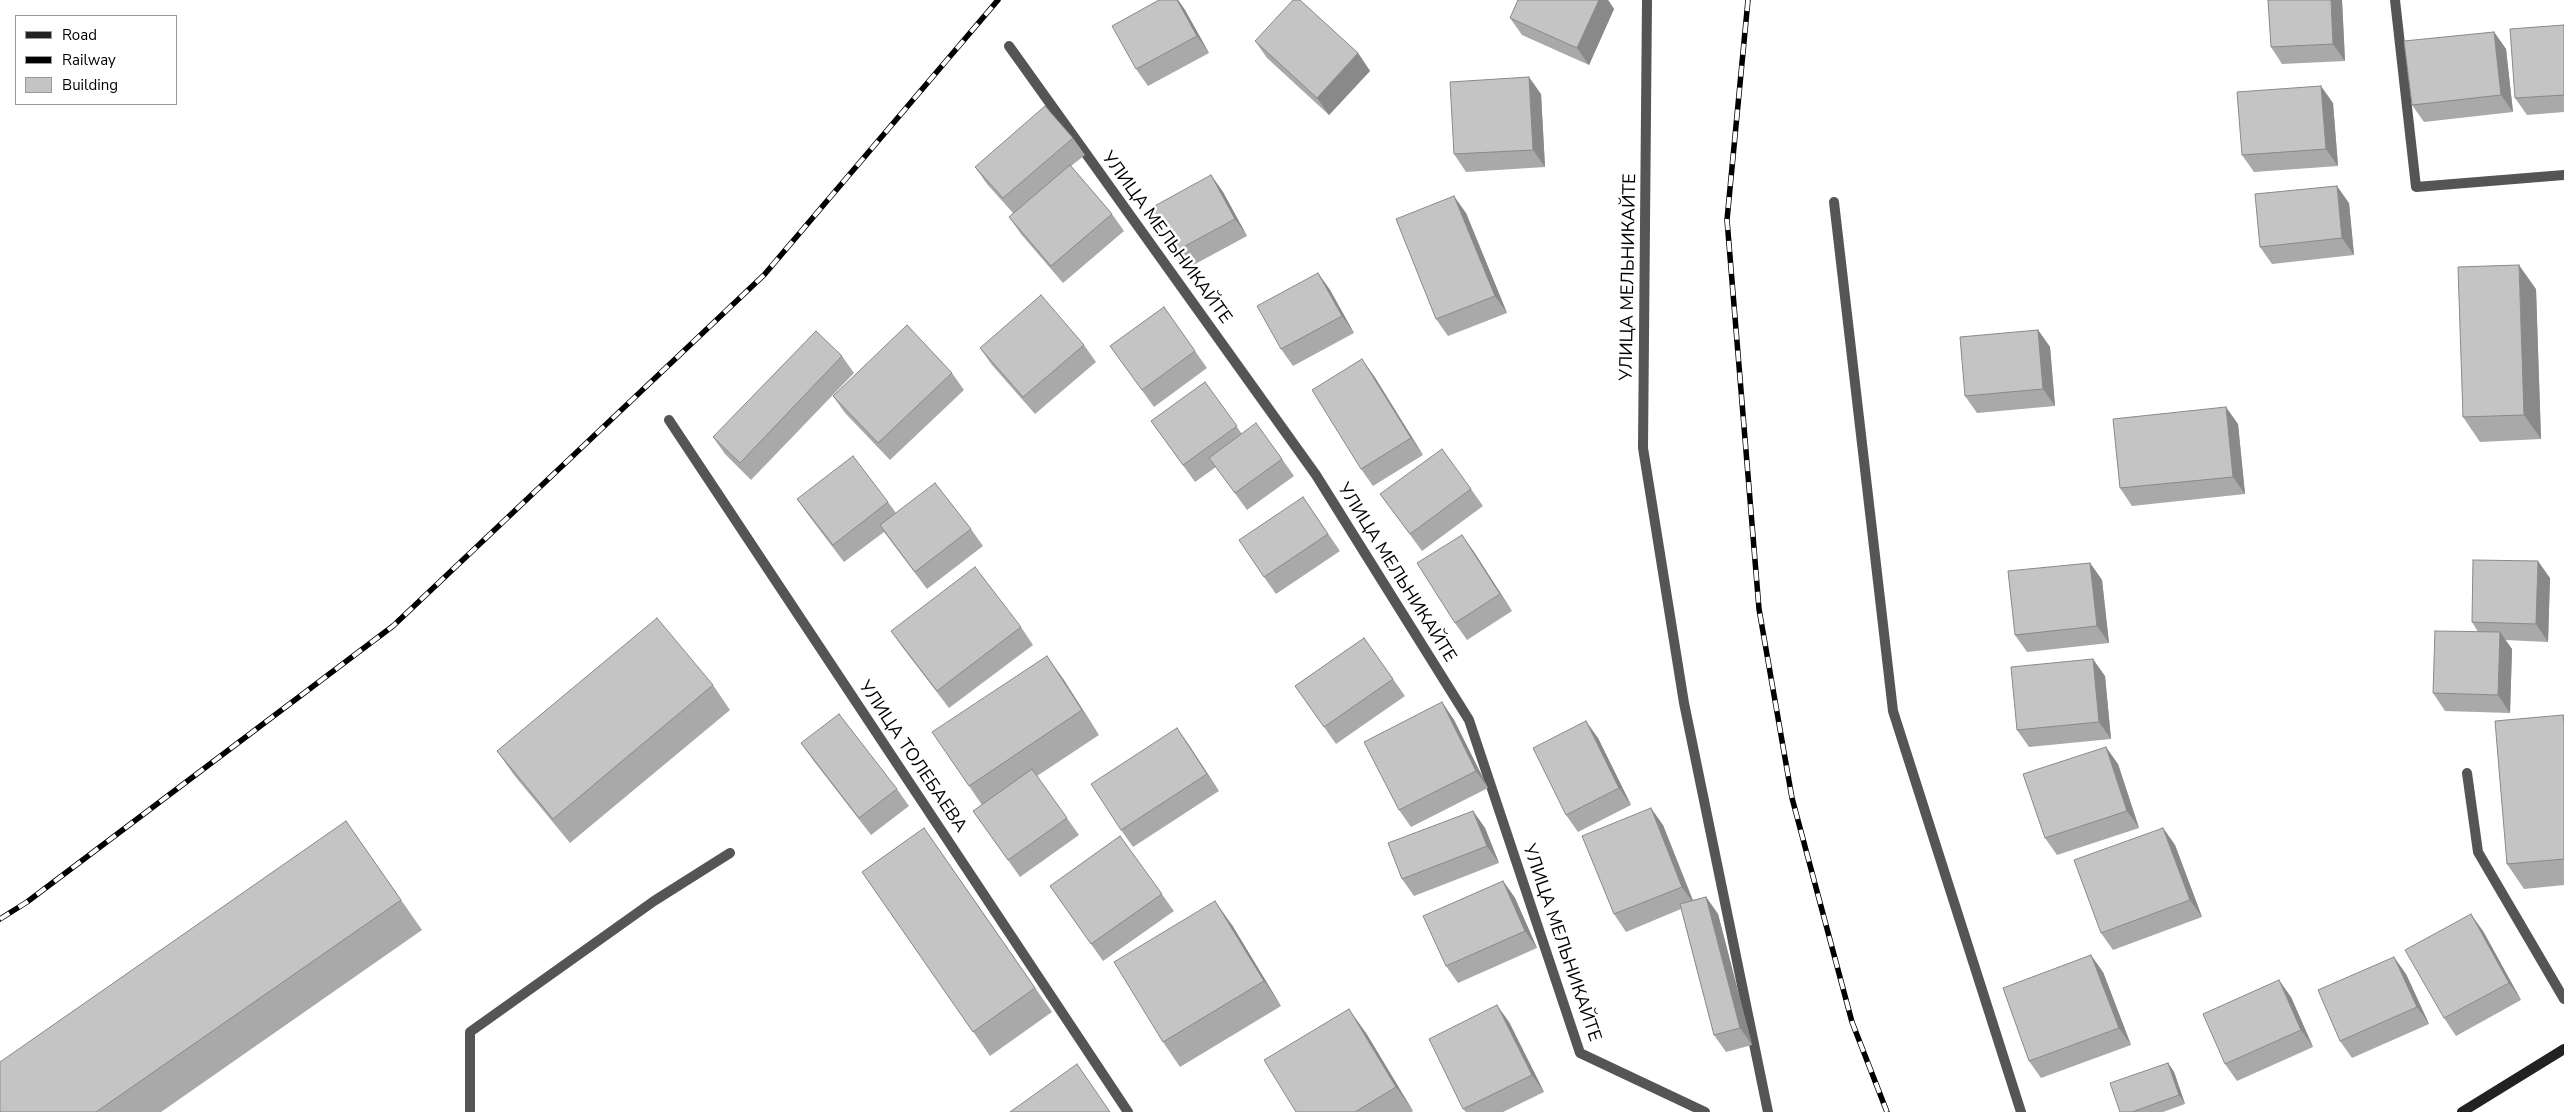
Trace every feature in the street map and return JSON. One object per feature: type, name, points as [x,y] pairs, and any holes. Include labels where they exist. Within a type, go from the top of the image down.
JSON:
[{"type":"main road","points":[[2462,1112],[2564,1049]]},
{"type":"street","name":"УЛИЦА МЕЛЬНИКАЙТЕ","points":[[1647,0],[1643,448],[1684,703],[1768,1112]]},
{"type":"street","points":[[2395,0],[2416,187],[2564,175]]},
{"type":"street","name":"УЛИЦА МЕЛЬНИКАЙТЕ","points":[[1009,46],[1316,476],[1469,720],[1580,1053],[1705,1112]]},
{"type":"street","points":[[1834,202],[1893,711],[2021,1112]]},
{"type":"street","name":"УЛИЦА ТОЛЕБАЕВА","points":[[669,420],[1128,1112]]},
{"type":"street","points":[[2468,772],[2478,852],[2564,999]]},
{"type":"street","points":[[470,1112],[470,1032],[654,901],[730,853]]},
{"type":"building","points":[[1159,0],[1177,0],[1197,36],[1136,69],[1112,26]]},
{"type":"building","points":[[1293,0],[1300,0],[1358,53],[1317,98],[1255,41]]},
{"type":"building","points":[[1518,0],[1599,0],[1577,48],[1510,18]]},
{"type":"building","points":[[2268,0],[2331,0],[2333,44],[2271,47]]},
{"type":"building","points":[[2564,25],[2564,95],[2515,98],[2510,29]]},
{"type":"building","points":[[2494,32],[2501,95],[2412,105],[2404,41]]},
{"type":"building","points":[[1529,77],[1533,150],[1454,154],[1450,82]]},
{"type":"building","points":[[2321,86],[2326,149],[2242,155],[2237,92]]},
{"type":"building","points":[[1045,106],[1073,138],[1003,198],[975,167]]},
{"type":"building","points":[[1070,165],[1112,214],[1051,266],[1009,217]]},
{"type":"building","points":[[1211,175],[1235,219],[1174,252],[1151,208]]},
{"type":"building","points":[[2337,186],[2342,238],[2260,247],[2255,194]]},
{"type":"building","points":[[1454,196],[1495,296],[1436,319],[1396,219]]},
{"type":"building","points":[[2519,265],[2524,415],[2463,417],[2458,267]]},
{"type":"building","points":[[1318,273],[1342,316],[1281,349],[1257,306]]},
{"type":"building","points":[[1041,295],[1084,345],[1023,397],[980,348]]},
{"type":"building","points":[[1164,307],[1195,351],[1142,390],[1110,346]]},
{"type":"building","points":[[907,325],[952,373],[878,443],[833,396]]},
{"type":"building","points":[[2038,330],[2043,389],[1965,396],[1960,337]]},
{"type":"building","points":[[816,331],[842,356],[740,463],[713,437]]},
{"type":"building","points":[[1362,359],[1411,438],[1361,469],[1312,390]]},
{"type":"building","points":[[1205,382],[1237,426],[1183,465],[1151,421]]},
{"type":"building","points":[[2226,407],[2233,477],[2120,488],[2113,419]]},
{"type":"building","points":[[1256,423],[1282,459],[1235,493],[1209,458]]},
{"type":"building","points":[[1442,449],[1471,489],[1410,534],[1380,494]]},
{"type":"building","points":[[853,456],[888,502],[833,545],[797,499]]},
{"type":"building","points":[[935,483],[971,529],[915,572],[880,525]]},
{"type":"building","points":[[1303,497],[1328,534],[1264,577],[1239,540]]},
{"type":"building","points":[[1462,535],[1500,594],[1455,623],[1417,563]]},
{"type":"building","points":[[2473,560],[2538,561],[2536,624],[2472,622]]},
{"type":"building","points":[[2090,563],[2097,626],[2015,635],[2008,571]]},
{"type":"building","points":[[975,567],[1021,627],[937,691],[891,631]]},
{"type":"building","points":[[657,618],[713,685],[553,819],[497,751]]},
{"type":"building","points":[[2435,631],[2500,632],[2498,695],[2433,693]]},
{"type":"building","points":[[1364,638],[1393,679],[1324,727],[1295,686]]},
{"type":"building","points":[[1047,656],[1082,710],[969,786],[932,732]]},
{"type":"building","points":[[2093,659],[2099,722],[2017,730],[2011,667]]},
{"type":"building","points":[[1442,702],[1476,771],[1399,810],[1364,742]]},
{"type":"building","points":[[839,714],[897,789],[859,818],[801,743]]},
{"type":"building","points":[[2563,715],[2564,859],[2507,864],[2495,721]]},
{"type":"building","points":[[1586,721],[1619,788],[1566,815],[1533,748]]},
{"type":"building","points":[[1177,728],[1207,774],[1121,830],[1091,784]]},
{"type":"building","points":[[2106,747],[2127,811],[2045,838],[2023,774]]},
{"type":"building","points":[[1032,769],[1067,818],[1008,860],[973,811]]},
{"type":"building","points":[[1651,808],[1682,887],[1614,914],[1582,836]]},
{"type":"building","points":[[1473,811],[1487,846],[1402,879],[1388,843]]},
{"type":"building","points":[[346,821],[401,900],[96,1112],[0,1112],[0,1062]]},
{"type":"building","points":[[924,828],[1035,988],[973,1032],[862,872]]},
{"type":"building","points":[[2163,828],[2190,900],[2101,933],[2074,860]]},
{"type":"building","points":[[1120,836],[1162,894],[1091,944],[1050,886]]},
{"type":"building","points":[[1503,881],[1525,931],[1446,966],[1423,916]]},
{"type":"building","points":[[1706,897],[1740,1028],[1714,1035],[1680,904]]},
{"type":"building","points":[[1215,901],[1264,981],[1163,1042],[1114,962]]},
{"type":"building","points":[[2471,914],[2509,983],[2444,1018],[2405,950]]},
{"type":"building","points":[[2091,955],[2119,1028],[2029,1061],[2003,988]]},
{"type":"building","points":[[2394,957],[2417,1007],[2340,1041],[2318,990]]},
{"type":"building","points":[[2279,980],[2301,1030],[2225,1064],[2203,1014]]},
{"type":"building","points":[[1497,1005],[1532,1075],[1463,1109],[1429,1039]]},
{"type":"building","points":[[1349,1009],[1396,1087],[1355,1112],[1296,1112],[1264,1060]]},
{"type":"building","points":[[2168,1063],[2179,1095],[2132,1112],[2120,1112],[2110,1083]]},
{"type":"building","points":[[1077,1064],[1110,1112],[1010,1112]]},
{"type":"railway","points":[[0,919],[27,902],[393,626],[764,275],[998,0]]},
{"type":"railway","points":[[1748,0],[1727,220],[1759,609],[1792,798],[1852,1022],[1887,1112]]}]
